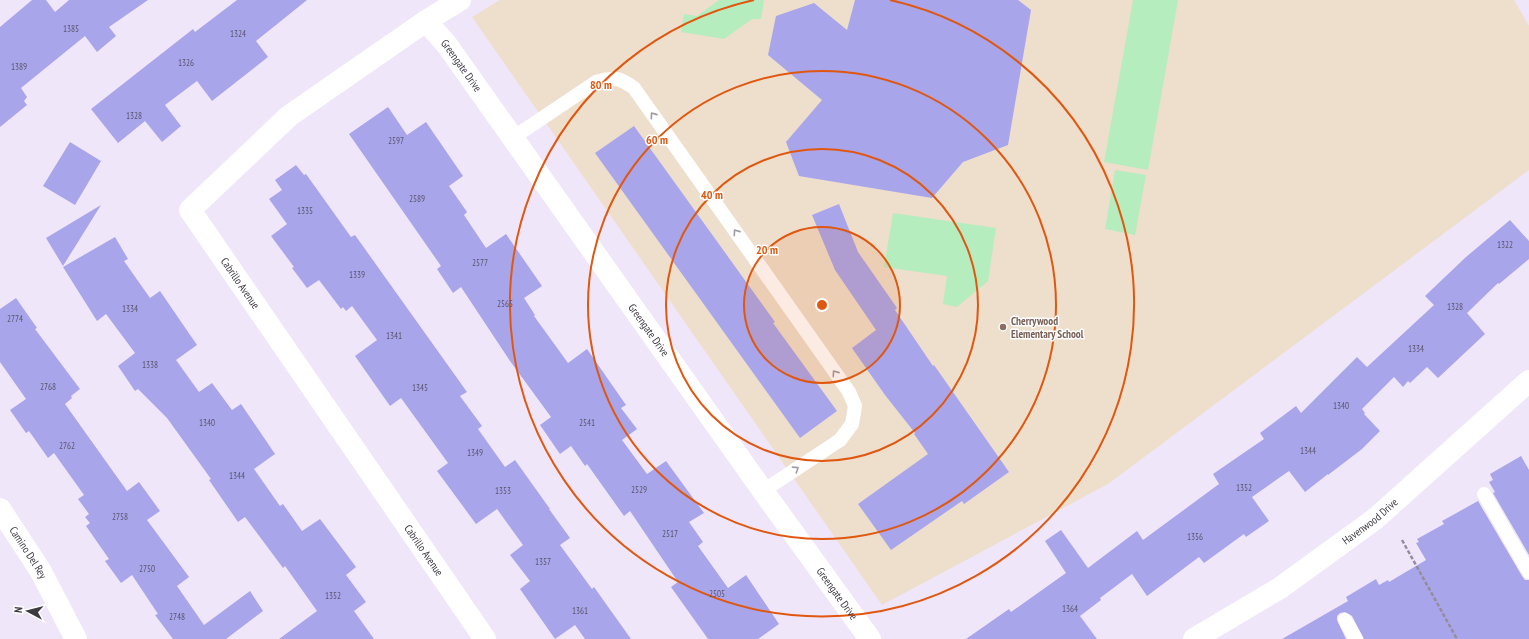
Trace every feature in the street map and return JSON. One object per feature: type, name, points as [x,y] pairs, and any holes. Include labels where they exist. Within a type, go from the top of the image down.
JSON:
[{"type":"street","name":"Cabrillo Avenue","points":[[460,0],[426,21],[289,116],[190,210],[485,639]]},
{"type":"street","name":"Greengate Drive","points":[[426,21],[447,45],[514,138],[763,491],[870,639]]},
{"type":"street","name":"Havenwood Drive","points":[[1194,639],[1280,588],[1375,519],[1529,381]]},
{"type":"street","name":"Camino Del Rey","points":[[0,510],[40,570],[76,639]]},
{"type":"lane","points":[[514,138],[596,82],[609,79],[624,80],[634,88],[818,348],[849,392],[855,406],[852,424],[840,440],[763,491]]},
{"type":"lane","points":[[1484,494],[1529,572]]},
{"type":"lane","points":[[1346,620],[1356,639]]},
{"type":"path","points":[[1402,540],[1458,639]]},
{"type":"shaded area","name":"Cherrywood Elementary School","points":[[500,0],[1514,0],[1529,26],[1529,170],[1108,484],[882,605],[472,17]]},
{"type":"green space","points":[[719,0],[764,0],[761,19],[752,19],[724,39],[681,32],[684,14],[697,16]]},
{"type":"green space","points":[[1133,0],[1178,0],[1148,170],[1104,162]]},
{"type":"green space","points":[[1115,170],[1146,175],[1135,235],[1105,229]]},
{"type":"green space","points":[[893,213],[996,228],[988,281],[957,307],[943,304],[947,276],[884,267]]},
{"type":"building","points":[[32,0],[46,0],[55,12],[69,0],[148,0],[109,27],[116,36],[97,52],[85,36],[21,88],[27,97],[24,101],[27,105],[0,127],[0,27]]},
{"type":"building","points":[[237,0],[307,0],[256,41],[268,57],[212,101],[197,81],[165,105],[181,126],[162,142],[145,121],[118,143],[91,109],[193,29],[195,32]]},
{"type":"building","points":[[855,0],[1018,0],[1031,10],[1008,145],[963,162],[932,198],[799,176],[786,142],[822,100],[768,55],[776,16],[814,3],[847,30]]},
{"type":"building","points":[[388,107],[407,135],[426,122],[463,176],[449,186],[467,212],[464,215],[486,248],[506,234],[542,286],[524,298],[535,315],[534,316],[568,363],[587,349],[626,405],[621,408],[637,429],[622,440],[647,474],[666,461],[704,513],[689,522],[703,542],[698,546],[728,588],[746,575],[779,624],[758,639],[708,639],[671,587],[678,582],[630,511],[624,516],[587,464],[585,466],[571,446],[560,454],[540,425],[551,417],[510,361],[461,287],[453,293],[437,269],[441,266],[349,134]]},
{"type":"building","points":[[634,126],[837,411],[800,438],[595,153]]},
{"type":"building","points":[[70,142],[101,161],[75,205],[43,186]]},
{"type":"building","points":[[296,165],[304,175],[306,174],[351,237],[355,235],[467,392],[460,396],[482,426],[478,429],[505,467],[515,460],[550,509],[570,538],[560,545],[592,589],[594,587],[631,639],[585,639],[575,625],[555,639],[520,589],[530,581],[510,555],[523,545],[497,509],[476,524],[437,471],[448,463],[401,398],[390,406],[355,356],[377,340],[352,306],[346,311],[343,307],[341,309],[319,280],[307,288],[292,268],[294,267],[271,236],[287,224],[269,199],[282,190],[275,180]]},
{"type":"building","points":[[839,204],[858,252],[897,308],[895,310],[933,366],[934,365],[1009,472],[964,504],[962,501],[891,550],[858,504],[928,454],[914,434],[915,433],[885,395],[852,348],[876,330],[835,270],[812,215]]},
{"type":"building","points":[[101,205],[63,266],[46,238]]},
{"type":"building","points":[[1510,220],[1529,241],[1529,259],[1499,284],[1498,283],[1467,313],[1485,334],[1438,378],[1427,367],[1410,383],[1408,381],[1403,387],[1394,377],[1362,409],[1365,413],[1364,414],[1380,431],[1362,449],[1305,492],[1289,471],[1252,497],[1269,521],[1246,537],[1244,534],[1204,563],[1199,557],[1147,596],[1132,574],[1100,598],[1101,600],[1080,616],[1097,639],[966,639],[1009,609],[1011,612],[1066,573],[1045,541],[1061,530],[1088,568],[1137,531],[1143,540],[1219,484],[1213,474],[1264,439],[1260,433],[1296,406],[1301,413],[1357,357],[1367,367],[1434,305],[1425,296],[1466,257]]},
{"type":"building","points":[[115,237],[128,259],[124,261],[150,298],[160,291],[197,345],[176,360],[199,392],[212,383],[232,410],[241,404],[275,454],[254,469],[280,506],[283,504],[302,531],[320,519],[356,567],[346,575],[366,602],[354,611],[374,639],[279,639],[317,611],[285,566],[283,568],[245,517],[238,522],[209,480],[211,479],[167,418],[138,389],[135,391],[118,366],[135,353],[106,314],[97,321],[63,267]]},
{"type":"building","points":[[16,298],[37,328],[35,329],[80,389],[71,396],[72,398],[65,404],[127,491],[139,482],[160,511],[147,520],[189,577],[177,586],[204,625],[250,591],[263,611],[226,639],[173,639],[155,615],[158,614],[132,575],[121,583],[105,561],[109,559],[86,526],[90,523],[85,517],[89,514],[78,499],[84,495],[54,453],[48,458],[29,431],[26,433],[10,410],[26,399],[0,362],[0,309]]},
{"type":"building","points":[[1521,456],[1529,470],[1529,555],[1493,493],[1495,492],[1489,482],[1493,480],[1490,474]]},
{"type":"building","points":[[1478,501],[1522,576],[1525,580],[1529,580],[1529,639],[1364,639],[1352,616],[1345,612],[1340,613],[1337,616],[1337,620],[1346,639],[1282,639],[1348,601],[1346,597],[1376,579],[1379,585],[1388,580],[1389,582],[1426,560],[1416,543],[1419,542],[1417,539],[1444,524],[1442,521]]},
{"type":"place","name":"Cherrywood Elementary School","points":[[1003,327]]}]
